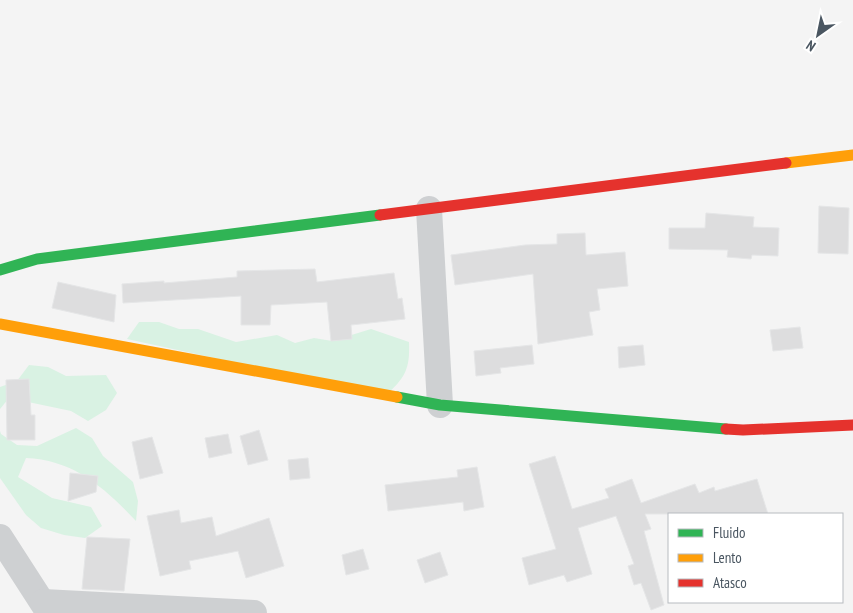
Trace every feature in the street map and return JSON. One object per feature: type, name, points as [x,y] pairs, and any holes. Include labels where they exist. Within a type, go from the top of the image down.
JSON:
[{"type":"street","points":[[0,270],[37,259],[853,156]]},
{"type":"street","points":[[429,209],[440,404]]},
{"type":"street","points":[[0,324],[440,404],[743,430],[853,425]]},
{"type":"street","points":[[1,541],[46,607],[254,613]]},
{"type":"green space","points":[[139,322],[159,322],[179,329],[198,329],[236,342],[277,335],[295,343],[314,338],[332,341],[371,329],[409,342],[409,359],[402,377],[386,395],[127,339]]},
{"type":"green space","points":[[29,365],[48,367],[66,376],[106,375],[117,393],[106,410],[88,421],[71,411],[9,398],[0,409],[0,387],[17,381]]},
{"type":"green space","points":[[76,428],[92,438],[103,456],[133,482],[138,501],[136,521],[100,487],[74,470],[43,460],[26,458],[18,477],[52,498],[91,507],[102,526],[85,538],[64,535],[41,528],[26,515],[0,478],[0,431],[1,434],[17,445],[37,446]]},
{"type":"building","points":[[819,206],[849,208],[848,254],[818,253]]},
{"type":"building","points":[[706,213],[754,217],[753,227],[779,228],[778,256],[752,255],[751,259],[727,257],[728,250],[669,249],[669,228],[705,228]]},
{"type":"building","points":[[585,233],[586,255],[625,252],[628,286],[597,289],[600,310],[589,312],[593,335],[538,344],[533,274],[455,285],[451,255],[525,245],[557,244],[557,234]]},
{"type":"building","points":[[315,269],[317,282],[394,273],[398,299],[402,298],[405,319],[351,325],[352,339],[331,341],[327,302],[271,305],[270,325],[241,325],[241,296],[123,303],[122,284],[164,281],[164,283],[237,277],[237,271]]},
{"type":"building","points":[[58,282],[116,295],[114,322],[52,308]]},
{"type":"building","points":[[800,327],[803,348],[773,351],[770,330]]},
{"type":"building","points":[[532,345],[534,364],[500,368],[501,373],[476,376],[474,351]]},
{"type":"building","points":[[643,345],[645,365],[619,368],[618,347]]},
{"type":"building","points":[[29,379],[31,415],[35,415],[35,440],[7,440],[6,380]]},
{"type":"building","points":[[259,430],[268,460],[248,465],[240,436]]},
{"type":"building","points":[[228,434],[232,453],[209,458],[205,438]]},
{"type":"building","points":[[152,437],[163,473],[140,479],[132,442]]},
{"type":"building","points":[[555,456],[572,509],[609,498],[605,489],[632,479],[641,503],[695,484],[699,493],[714,487],[715,491],[757,479],[768,513],[645,514],[651,529],[644,531],[664,605],[651,610],[641,583],[634,585],[628,566],[634,564],[616,516],[578,528],[592,574],[567,582],[564,575],[529,585],[522,558],[556,549],[529,464]]},
{"type":"building","points":[[308,458],[310,478],[290,480],[288,460]]},
{"type":"building","points":[[477,467],[484,507],[464,511],[463,502],[388,511],[385,485],[458,477],[457,470]]},
{"type":"building","points":[[70,473],[98,476],[96,492],[68,501]]},
{"type":"building","points":[[179,510],[181,523],[212,517],[216,536],[269,518],[284,566],[246,578],[238,551],[189,561],[191,569],[160,576],[147,516]]},
{"type":"building","points":[[87,537],[130,539],[124,591],[82,589]]},
{"type":"building","points":[[363,549],[369,569],[346,575],[342,555]]},
{"type":"building","points":[[440,552],[448,575],[425,583],[417,560]]},
{"type":"traffic: fast","points":[[0,270],[37,259],[380,215]]},
{"type":"traffic: fast","points":[[397,397],[440,405],[726,429]]},
{"type":"traffic: slow","points":[[786,163],[853,155]]},
{"type":"traffic: slow","points":[[0,324],[397,397]]},
{"type":"traffic: jam","points":[[380,215],[786,163]]},
{"type":"traffic: jam","points":[[726,429],[743,430],[853,425]]}]
